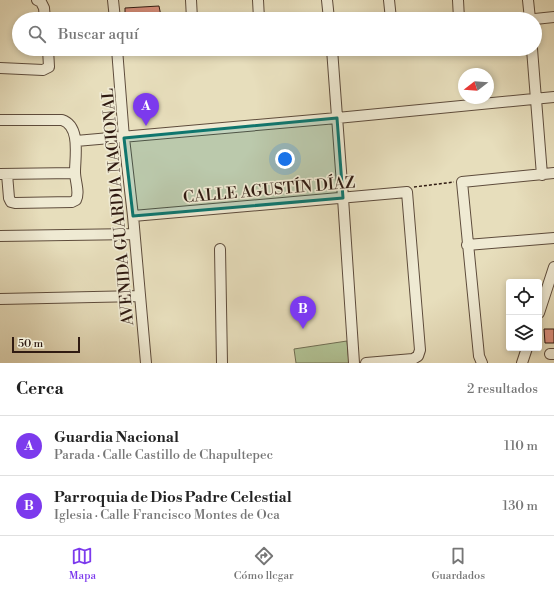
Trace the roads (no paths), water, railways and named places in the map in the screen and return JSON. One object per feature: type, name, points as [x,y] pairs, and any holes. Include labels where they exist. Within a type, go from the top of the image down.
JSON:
[{"type":"street","points":[[37,0],[41,2],[44,12]]},
{"type":"street","points":[[113,0],[114,12]]},
{"type":"street","points":[[191,0],[192,12]]},
{"type":"street","points":[[258,0],[259,12]]},
{"type":"street","points":[[327,0],[328,12]]},
{"type":"street","points":[[389,0],[390,12]]},
{"type":"street","points":[[458,0],[459,12]]},
{"type":"street","points":[[528,0],[529,12]]},
{"type":"street","points":[[542,19],[554,18]]},
{"type":"street","points":[[0,68],[43,70],[49,67],[48,56]]},
{"type":"street","name":"AVENIDA GUARDIA NACIONAL","points":[[118,56],[146,363]]},
{"type":"street","points":[[333,56],[354,363]]},
{"type":"street","points":[[533,56],[542,174]]},
{"type":"street","points":[[76,141],[124,138],[337,118],[554,96]]},
{"type":"street","points":[[0,120],[62,120],[67,122],[71,127],[76,141],[75,173],[78,196],[76,200],[72,202],[11,202],[4,174],[75,173]]},
{"type":"street","points":[[482,363],[479,356],[462,182],[554,174]]},
{"type":"street","name":"CALLE AGUSTÍN DÍAZ","points":[[133,216],[407,192],[420,350],[418,356],[413,359],[366,363]]},
{"type":"street","points":[[0,236],[134,234]]},
{"type":"street","points":[[467,245],[554,238]]},
{"type":"street","points":[[220,249],[222,363]]},
{"type":"street","points":[[542,304],[554,267]]},
{"type":"street","points":[[0,299],[140,296]]},
{"type":"street","points":[[522,363],[526,351]]},
{"type":"place","name":"Guardia Nacional","points":[[146,126]]},
{"type":"place","name":"Parroquia de Dios Padre Celestial","points":[[303,329]]}]
